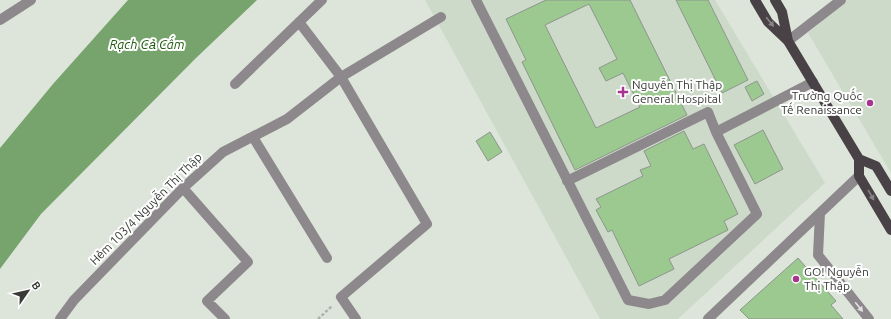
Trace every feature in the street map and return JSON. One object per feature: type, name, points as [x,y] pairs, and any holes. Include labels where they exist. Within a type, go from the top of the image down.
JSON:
[{"type":"main road","points":[[755,0],[768,22],[788,41],[859,159],[859,176],[891,230]]},
{"type":"main road","points":[[775,0],[782,12],[788,41]]},
{"type":"main road","points":[[859,159],[876,166],[891,191]]},
{"type":"street","points":[[0,20],[31,0]]},
{"type":"street","points":[[234,84],[322,0]]},
{"type":"street","points":[[476,0],[567,181],[628,300],[649,304],[666,300],[757,214],[716,132],[708,112],[567,181]]},
{"type":"street","points":[[788,41],[841,0]]},
{"type":"street","name":"Hẻm 103/4 Nguyễn Thị Thập","points":[[60,319],[74,300],[183,188],[223,152],[287,119],[341,77],[441,17]]},
{"type":"street","points":[[299,22],[341,77],[428,224],[341,298],[356,319]]},
{"type":"street","points":[[716,132],[813,82]]},
{"type":"street","points":[[253,137],[327,258]]},
{"type":"street","points":[[708,319],[859,176]]},
{"type":"street","points":[[183,188],[248,262],[207,301],[225,319]]},
{"type":"street","points":[[820,213],[818,255],[869,319]]},
{"type":"path","points":[[318,319],[341,298]]},
{"type":"shaded area","name":"Nguyễn Thị Thập General Hospital","points":[[425,0],[715,0],[825,183],[678,319],[600,319]]},
{"type":"shaded area","name":"Trường Quốc Tế Renaissance","points":[[847,0],[891,0],[891,173],[808,33]]},
{"type":"water","name":"Rạch Cả Cấm","points":[[128,0],[257,0],[196,58],[41,214],[0,269],[0,148],[53,84]]},
{"type":"building","points":[[546,0],[630,0],[687,115],[575,170],[522,62],[526,60],[506,19]],"holes":[[[589,4],[617,59],[599,68],[606,81],[623,73],[640,107],[596,128],[545,25]]]},
{"type":"building","points":[[676,0],[708,0],[748,80],[722,93]]},
{"type":"building","points":[[757,81],[764,94],[752,101],[745,87]]},
{"type":"building","points":[[763,130],[783,169],[755,184],[734,145]]},
{"type":"building","points":[[684,131],[693,149],[704,144],[738,214],[724,221],[728,230],[669,259],[674,269],[639,286],[612,230],[608,232],[596,210],[601,207],[596,199],[643,176],[640,170],[651,166],[644,151]]},
{"type":"building","points":[[490,132],[502,152],[488,161],[476,141]]},
{"type":"building","name":"GO! Nguyễn Thị Thập","points":[[798,258],[836,301],[831,305],[843,319],[749,319],[740,310]]},
{"type":"place","name":"Nguyễn Thị Thập General Hospital","points":[[623,92]]},
{"type":"place","name":"Trường Quốc Tế Renaissance","points":[[870,103]]},
{"type":"place","name":"GO! Nguyễn Thị Thập","points":[[796,279]]}]
